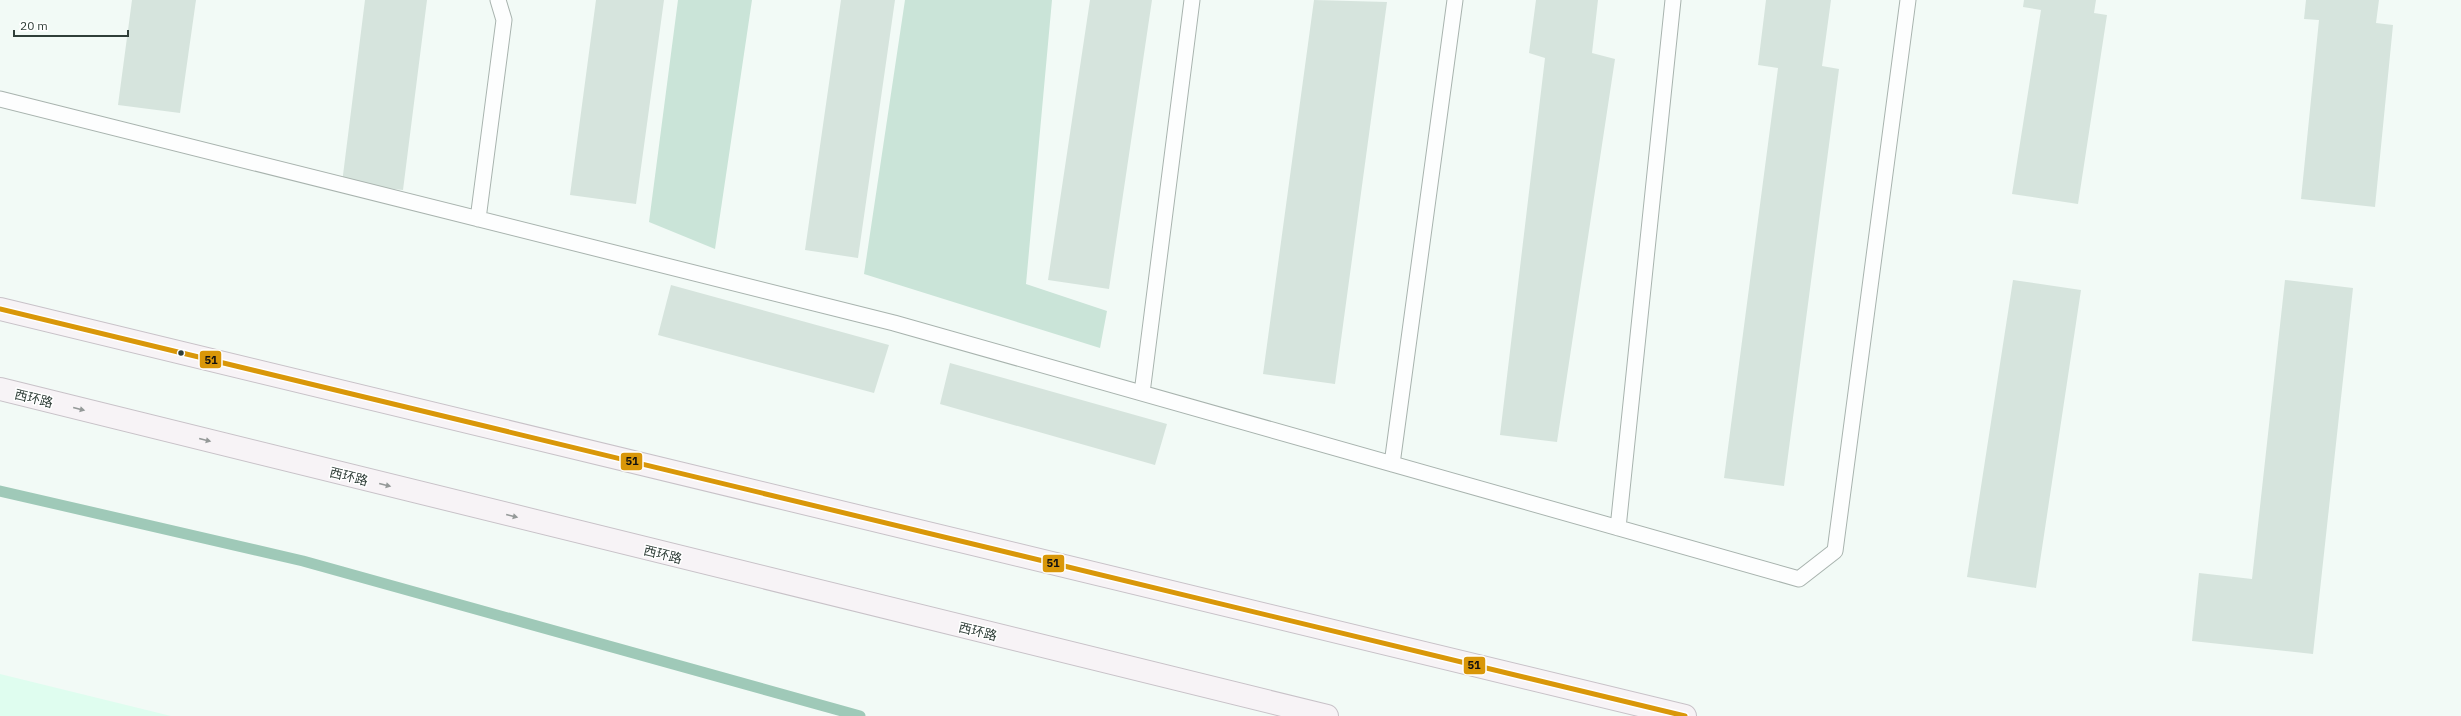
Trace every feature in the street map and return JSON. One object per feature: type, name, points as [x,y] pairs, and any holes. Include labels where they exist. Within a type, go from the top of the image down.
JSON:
[{"type":"main road","points":[[0,309],[1685,716]]},
{"type":"main road","name":"西环路","points":[[0,390],[1327,716]]},
{"type":"lane","points":[[478,219],[504,20],[498,0]]},
{"type":"lane","points":[[1142,393],[1192,0]]},
{"type":"lane","points":[[1392,464],[1455,0]]},
{"type":"lane","points":[[1618,528],[1673,0]]},
{"type":"lane","points":[[0,99],[894,323],[1799,579],[1835,550],[1908,0]]},
{"type":"shaded area","points":[[678,0],[752,0],[715,249],[649,222]]},
{"type":"shaded area","points":[[905,0],[1052,0],[1026,284],[1107,311],[1100,348],[864,274]]},
{"type":"shaded area","points":[[0,674],[171,716],[0,716]]},
{"type":"building","points":[[132,0],[196,0],[180,113],[118,105]]},
{"type":"building","points":[[365,0],[427,0],[403,190],[342,183]]},
{"type":"building","points":[[596,0],[664,0],[636,204],[570,195]]},
{"type":"building","points":[[841,0],[895,0],[858,258],[805,250]]},
{"type":"building","points":[[1090,0],[1152,0],[1109,289],[1048,280]]},
{"type":"building","points":[[1314,0],[1387,2],[1335,384],[1263,374]]},
{"type":"building","points":[[1536,0],[1598,0],[1592,53],[1615,59],[1557,442],[1500,435],[1545,58],[1529,53]]},
{"type":"building","points":[[1766,0],[1831,0],[1822,66],[1839,69],[1784,486],[1724,478],[1778,68],[1758,65]]},
{"type":"building","points":[[2024,0],[2096,0],[2094,13],[2107,15],[2078,204],[2012,194],[2041,10],[2023,7]]},
{"type":"building","points":[[2306,0],[2379,0],[2376,23],[2393,25],[2375,207],[2301,199],[2319,20],[2304,19]]},
{"type":"building","points":[[2013,280],[2081,290],[2036,588],[1967,577]]},
{"type":"building","points":[[2285,280],[2353,288],[2313,654],[2192,641],[2199,573],[2252,579]]},
{"type":"building","points":[[671,285],[889,345],[874,393],[658,335]]},
{"type":"building","points":[[950,363],[1167,424],[1155,465],[940,404]]},
{"type":"waterway","points":[[0,491],[303,561],[860,716]]},
{"type":"transit line","name":"51","points":[[0,309],[1685,716]]}]
